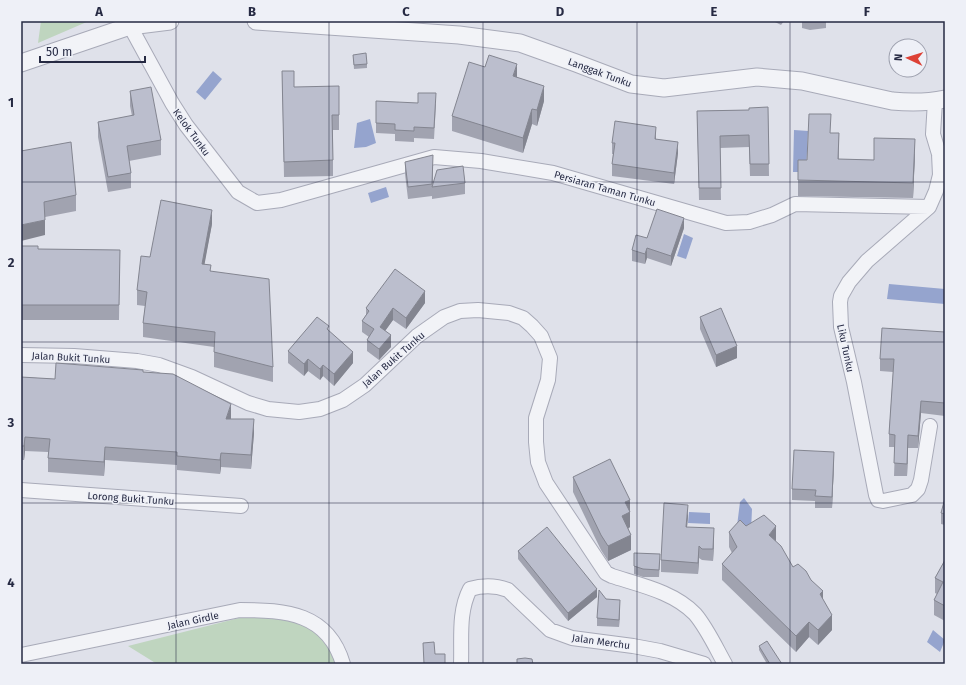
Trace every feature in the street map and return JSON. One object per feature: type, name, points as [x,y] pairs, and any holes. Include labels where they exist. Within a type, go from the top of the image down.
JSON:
[{"type":"street","points":[[21,63],[130,26],[170,21]]},
{"type":"street","name":"Langgak Tunku","points":[[256,21],[459,35],[520,43],[631,84],[664,88],[757,77],[802,81],[892,101],[915,103],[940,100]]},
{"type":"street","name":"Kelok Tunku","points":[[130,26],[182,120],[238,192],[257,203],[281,200]]},
{"type":"street","name":"Liku Tunku","points":[[930,426],[921,480],[918,489],[912,495],[883,502],[878,500],[854,382],[841,327],[840,302],[841,296],[849,282],[867,261],[930,207],[940,175],[938,154],[933,134],[940,100]]},
{"type":"street","name":"Persiaran Taman Tunku","points":[[281,200],[434,157],[481,161],[553,173],[726,223],[749,222],[796,204],[930,207]]},
{"type":"street","name":"Jalan Bukit Tunku","points":[[21,355],[74,356],[137,361],[159,365],[186,374],[248,403],[268,409],[299,412],[320,409],[343,400],[365,385],[417,336],[444,317],[460,312],[478,310],[508,313],[523,318],[541,336],[550,358],[548,380],[536,418],[538,462],[546,483],[606,573],[672,597],[686,606],[702,625],[725,664]]},
{"type":"street","name":"Lorong Bukit Tunku","points":[[21,490],[241,506]]},
{"type":"street","name":"Jalan Merchu","points":[[462,664],[463,611],[465,600],[470,590],[482,586],[501,587],[508,590],[550,630],[562,635],[572,638],[660,651],[704,664]]},
{"type":"street","name":"Jalan Girdle","points":[[21,655],[240,610],[270,610],[300,616],[315,623],[330,637],[339,651],[343,664]]},
{"type":"green space","points":[[41,21],[89,21],[38,43]]},
{"type":"green space","points":[[239,618],[273,618],[296,622],[321,635],[337,664],[157,664],[128,646]]},
{"type":"water","points":[[213,71],[222,79],[205,100],[196,92]]},
{"type":"water","points":[[370,119],[376,143],[366,147],[354,148],[357,123]]},
{"type":"water","points":[[794,130],[808,131],[806,172],[793,172]]},
{"type":"water","points":[[386,187],[389,197],[371,203],[368,193]]},
{"type":"water","points":[[684,234],[693,238],[686,259],[677,256]]},
{"type":"water","points":[[889,284],[945,289],[945,304],[887,299]]},
{"type":"water","points":[[744,498],[752,509],[751,531],[736,534],[740,502]]},
{"type":"water","points":[[689,512],[710,513],[710,524],[688,523]]},
{"type":"water","points":[[933,630],[945,640],[940,652],[927,642]]},
{"type":"building","points":[[366,53],[367,64],[354,65],[353,55]]},
{"type":"building","points":[[489,55],[517,64],[513,76],[544,86],[537,110],[532,109],[523,138],[452,116],[469,62],[485,67]]},
{"type":"building","points":[[282,71],[294,71],[294,87],[339,86],[339,115],[332,115],[333,160],[284,162]]},
{"type":"building","points":[[151,87],[161,140],[127,146],[131,173],[108,177],[98,122],[134,115],[130,91]]},
{"type":"building","points":[[418,93],[436,93],[434,128],[414,127],[414,131],[395,130],[395,124],[376,123],[376,101],[418,103]]},
{"type":"building","points":[[768,107],[769,164],[750,164],[749,135],[720,136],[721,188],[699,188],[697,111],[749,110],[749,108]]},
{"type":"building","points":[[809,114],[831,114],[830,133],[839,133],[838,159],[874,160],[874,138],[915,139],[913,183],[798,180],[798,160],[807,160]]},
{"type":"building","points":[[615,121],[656,127],[655,139],[678,142],[674,173],[612,164],[615,143],[612,143]]},
{"type":"building","points":[[71,142],[76,195],[44,202],[45,220],[21,225],[21,151]]},
{"type":"building","points":[[433,155],[432,184],[408,187],[405,162]]},
{"type":"building","points":[[463,166],[465,183],[432,187],[437,170]]},
{"type":"building","points":[[161,200],[212,210],[202,264],[211,265],[210,271],[269,279],[273,367],[214,352],[215,332],[143,323],[147,292],[137,290],[141,256],[150,257]]},
{"type":"building","points":[[657,209],[684,218],[671,256],[647,248],[645,254],[632,250],[636,235],[647,238]]},
{"type":"building","points":[[21,246],[38,246],[38,249],[120,250],[119,305],[21,305]]},
{"type":"building","points":[[395,269],[425,291],[406,318],[393,308],[380,327],[391,335],[379,349],[367,340],[374,329],[362,321],[369,311],[366,308]]},
{"type":"building","points":[[721,308],[737,346],[716,355],[700,317]]},
{"type":"building","points":[[317,317],[329,326],[327,329],[353,352],[334,374],[323,365],[320,369],[308,359],[304,364],[288,351]]},
{"type":"building","points":[[882,328],[945,332],[945,403],[921,401],[918,436],[908,435],[907,464],[894,463],[895,435],[889,434],[894,359],[880,359]]},
{"type":"building","points":[[56,363],[173,374],[231,404],[226,419],[254,419],[251,455],[221,453],[220,460],[177,456],[177,452],[105,447],[104,462],[48,458],[50,439],[25,437],[24,446],[21,446],[21,377],[55,379]]},
{"type":"building","points":[[794,450],[834,452],[832,497],[815,496],[816,490],[792,489]]},
{"type":"building","points":[[610,459],[630,500],[625,502],[630,512],[622,516],[631,535],[608,546],[601,535],[573,477]]},
{"type":"building","points":[[945,498],[945,514],[941,513]]},
{"type":"building","points":[[664,503],[688,505],[686,527],[714,528],[713,549],[702,549],[699,546],[698,563],[661,560]]},
{"type":"building","points":[[764,515],[776,526],[769,535],[781,546],[793,567],[798,564],[806,571],[811,580],[823,591],[820,594],[832,615],[818,630],[809,622],[796,636],[722,564],[737,547],[729,532],[740,520],[746,526]]},
{"type":"building","points":[[547,527],[597,589],[568,613],[518,551]]},
{"type":"building","points":[[634,553],[660,554],[659,570],[643,569],[634,566]]},
{"type":"building","points":[[945,560],[945,606],[934,600],[943,582],[935,578]]},
{"type":"building","points":[[599,590],[606,599],[620,600],[619,620],[597,618]]},
{"type":"building","points":[[767,641],[782,664],[770,664],[759,646]]},
{"type":"building","points":[[434,642],[435,654],[445,654],[445,664],[424,664],[423,643]]},
{"type":"building","points":[[517,659],[532,659],[533,664],[517,664]]}]
